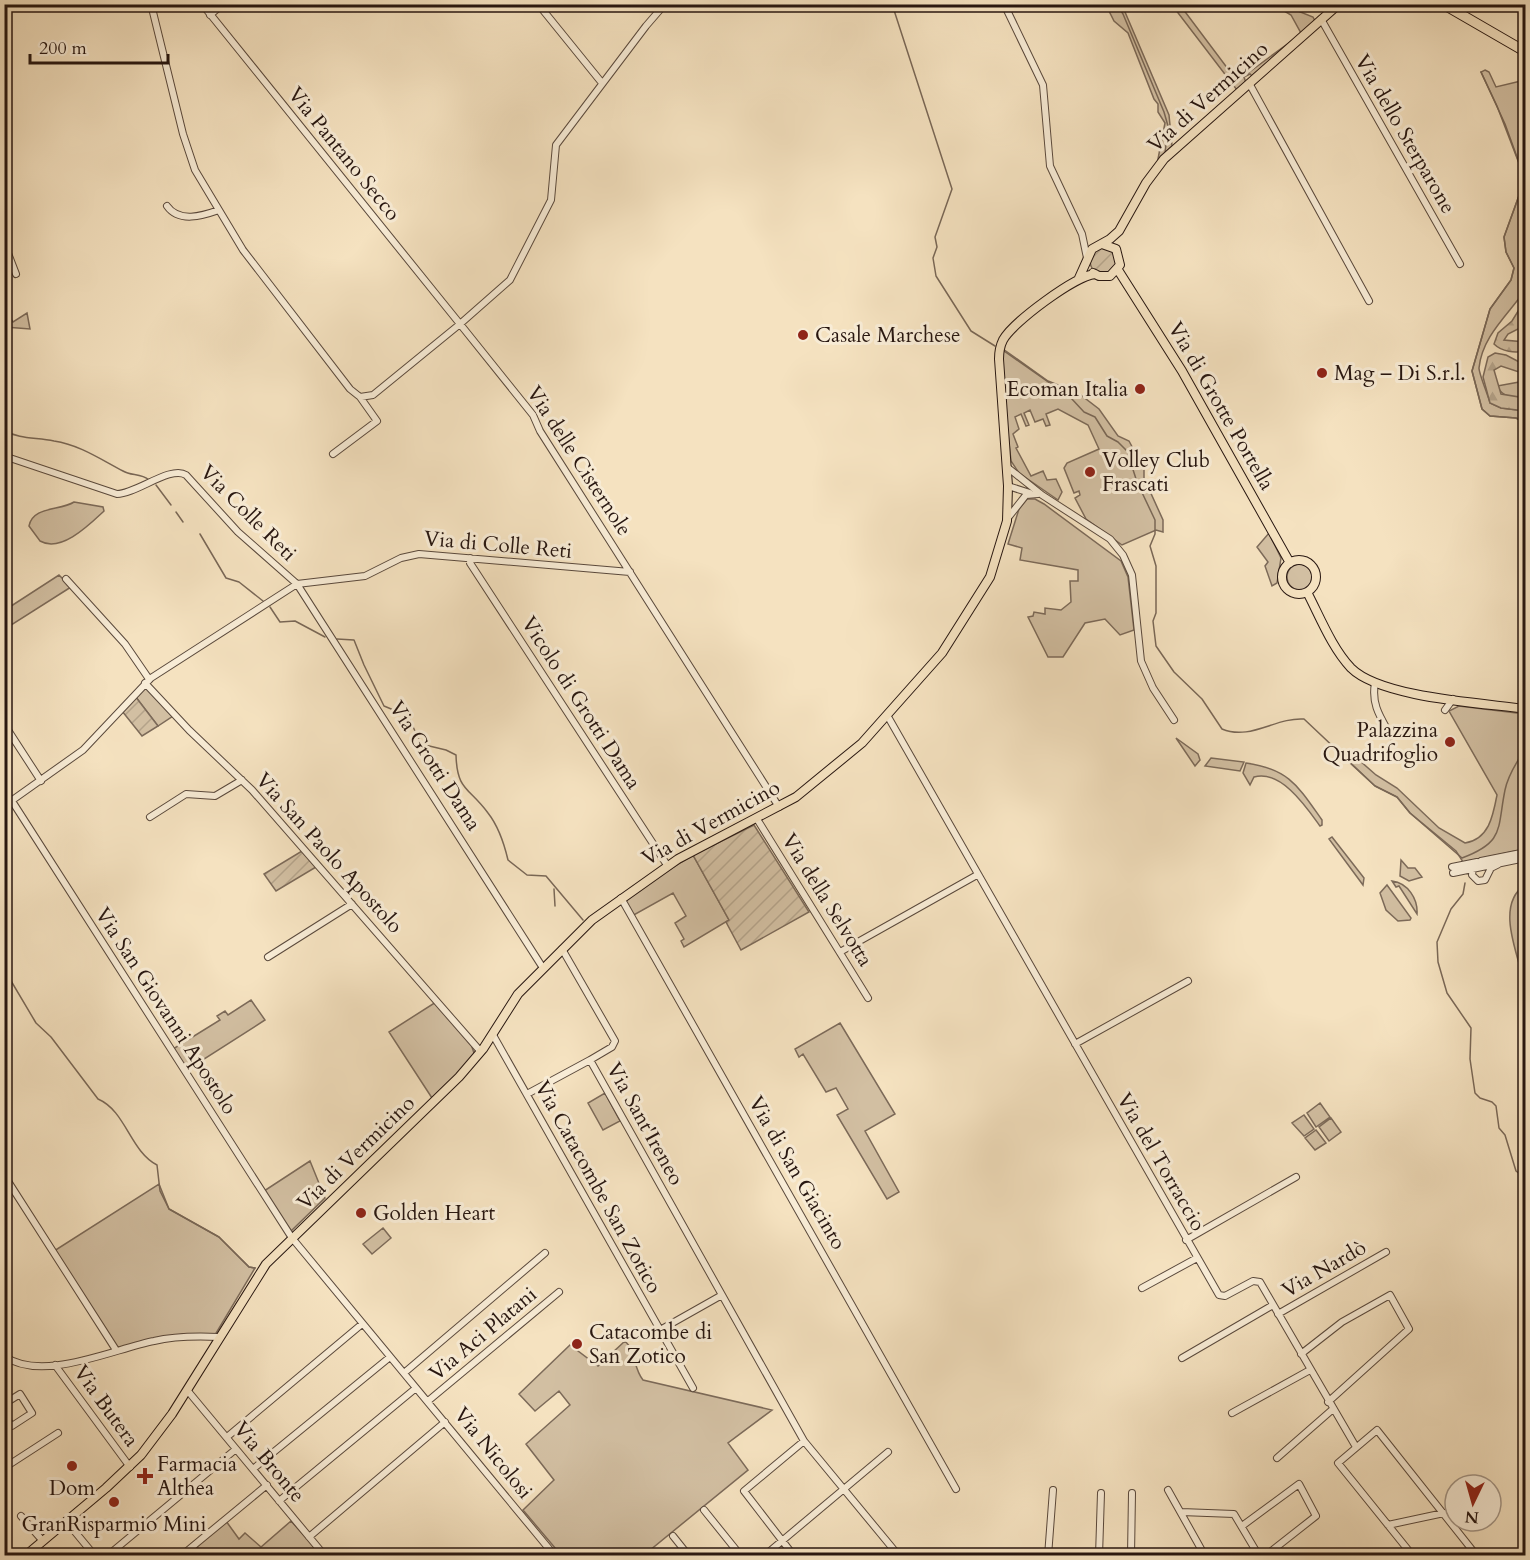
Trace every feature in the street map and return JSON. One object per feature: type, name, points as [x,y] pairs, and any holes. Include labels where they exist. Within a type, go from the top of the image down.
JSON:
[{"type":"highway","points":[[1443,4],[1526,52]]},
{"type":"highway","points":[[1517,4],[1526,10]]},
{"type":"main road","name":"Via di Vermicino","points":[[1101,244],[1119,231],[1142,189],[1161,162],[1339,4]]},
{"type":"main road","name":"Via di Vermicino","points":[[1119,231],[1119,254]]},
{"type":"main road","points":[[1079,278],[1087,258],[1092,249],[1101,244],[1112,246],[1119,254],[1118,270],[1104,277],[1095,274],[1089,267],[1087,258]]},
{"type":"main road","name":"Via di Grotte Portella","points":[[1118,270],[1182,371],[1290,563]]},
{"type":"main road","name":"Via di Vermicino","points":[[25,1556],[130,1467],[158,1434],[264,1266],[440,1097],[481,1052],[516,997],[543,968],[592,920],[667,865],[796,797],[857,747],[932,666],[974,605],[994,569],[1007,519],[1008,486],[999,356],[1001,345],[1016,326],[1079,278],[1095,274]]},
{"type":"main road","points":[[1301,560],[1314,567],[1316,581],[1307,592],[1294,593],[1284,585],[1283,572],[1290,563],[1301,560]]},
{"type":"main road","points":[[1307,592],[1345,660],[1360,676],[1375,683],[1453,699],[1526,709]]},
{"type":"street","points":[[151,4],[188,151],[195,170],[243,250],[350,389],[360,397],[377,420],[333,454]]},
{"type":"street","name":"Via Pantano Secco","points":[[201,4],[460,324]]},
{"type":"street","points":[[210,15],[223,4]]},
{"type":"street","points":[[538,4],[602,82]]},
{"type":"street","points":[[360,397],[373,395],[510,280],[550,200],[556,145],[602,82],[665,4]]},
{"type":"street","points":[[1004,4],[1044,89],[1050,166],[1082,234],[1087,258]]},
{"type":"street","name":"Via dello Sterparone","points":[[1321,19],[1460,264]]},
{"type":"street","points":[[1249,83],[1369,301]]},
{"type":"street","points":[[167,206],[179,216],[195,216],[219,210]]},
{"type":"street","points":[[1082,234],[1090,241],[1101,244]]},
{"type":"street","points":[[4,243],[16,274]]},
{"type":"street","name":"Via delle Cisternole","points":[[460,324],[533,415],[540,431],[779,807]]},
{"type":"street","name":"Via Colle Reti","points":[[4,456],[115,494],[127,493],[175,472],[184,473],[238,532],[297,584]]},
{"type":"street","points":[[1007,467],[1042,495],[1110,539],[1126,560],[1132,575],[1140,656],[1151,692],[1173,721]]},
{"type":"street","points":[[1008,486],[1026,482]]},
{"type":"street","points":[[1008,486],[1016,491],[1042,495]]},
{"type":"street","points":[[1007,519],[1022,499],[1033,493]]},
{"type":"street","name":"Via di Colle Reti","points":[[297,584],[365,576],[411,555],[630,572]]},
{"type":"street","name":"Vicolo di Grotti Dama","points":[[470,558],[470,563],[667,865]]},
{"type":"street","name":"Via San Paolo Apostolo","points":[[66,579],[120,638],[147,681],[189,730],[242,780],[481,1052]]},
{"type":"street","points":[[4,806],[85,748],[147,681],[297,584]]},
{"type":"street","name":"Via Grotti Dama","points":[[297,584],[543,968]]},
{"type":"street","points":[[1375,683],[1374,702],[1391,736]]},
{"type":"street","points":[[1445,710],[1453,699]]},
{"type":"street","name":"Via del Torraccio","points":[[887,715],[1186,1240],[1221,1296],[1257,1281],[1356,1447]]},
{"type":"street","points":[[4,723],[41,781]]},
{"type":"street","points":[[150,817],[186,794],[214,796],[242,780]]},
{"type":"street","name":"Via San Giovanni Apostolo","points":[[12,801],[292,1238]]},
{"type":"street","name":"Via della Selvotta","points":[[757,819],[868,998]]},
{"type":"street","points":[[1526,852],[1481,861],[1453,870],[1472,869],[1526,858]]},
{"type":"street","points":[[1472,869],[1481,861]]},
{"type":"street","points":[[1472,869],[1473,877],[1482,881],[1488,877],[1491,868],[1499,864]]},
{"type":"street","points":[[840,952],[977,875]]},
{"type":"street","name":"Via di San Giacinto","points":[[621,898],[956,1489]]},
{"type":"street","points":[[268,957],[352,904]]},
{"type":"street","name":"Via Sant'Ireneo","points":[[562,950],[615,1041],[612,1047],[590,1060],[804,1441],[899,1556]]},
{"type":"street","points":[[1075,1044],[1188,981]]},
{"type":"street","name":"Via Catacombe San Zotico","points":[[493,1035],[693,1388]]},
{"type":"street","points":[[527,1094],[590,1060]]},
{"type":"street","points":[[4,1174],[116,1350]]},
{"type":"street","points":[[1186,1240],[1296,1177]]},
{"type":"street","name":"Via Nicolosi","points":[[292,1238],[555,1556]]},
{"type":"street","name":"Via Nardò","points":[[1278,1314],[1386,1252]]},
{"type":"street","points":[[404,1373],[545,1253]]},
{"type":"street","points":[[1142,1288],[1197,1258]]},
{"type":"street","name":"Via Aci Platani","points":[[428,1401],[559,1292]]},
{"type":"street","points":[[660,1330],[722,1295]]},
{"type":"street","points":[[1301,1354],[1342,1322],[1390,1295],[1409,1329],[1328,1402]]},
{"type":"street","points":[[1182,1358],[1273,1305]]},
{"type":"street","points":[[227,1437],[362,1324]]},
{"type":"street","points":[[4,1356],[25,1365],[55,1365],[168,1338],[219,1337]]},
{"type":"street","points":[[254,1469],[390,1357]]},
{"type":"street","name":"Via Butera","points":[[55,1365],[130,1467]]},
{"type":"street","points":[[1232,1413],[1310,1370]]},
{"type":"street","points":[[279,1501],[416,1388]]},
{"type":"street","name":"Via Bronte","points":[[187,1390],[323,1555]]},
{"type":"street","points":[[4,1404],[20,1394],[32,1413],[12,1426],[4,1416]]},
{"type":"street","points":[[1277,1458],[1333,1409]]},
{"type":"street","points":[[309,1537],[445,1422]]},
{"type":"street","points":[[1413,1556],[1338,1463],[1377,1430],[1443,1512]]},
{"type":"street","points":[[4,1468],[57,1433]]},
{"type":"street","points":[[794,1556],[744,1491],[804,1441]]},
{"type":"street","points":[[107,1556],[236,1449]]},
{"type":"street","points":[[764,1556],[888,1452]]},
{"type":"street","points":[[1242,1526],[1299,1484],[1316,1516],[1264,1556]]},
{"type":"street","points":[[181,1556],[267,1485]]},
{"type":"street","points":[[1048,1556],[1053,1490]]},
{"type":"street","points":[[1168,1490],[1205,1556]]},
{"type":"street","points":[[1099,1556],[1101,1493]]},
{"type":"street","points":[[1131,1556],[1132,1493]]},
{"type":"street","points":[[704,1510],[741,1556]]},
{"type":"street","points":[[1180,1512],[1234,1514],[1259,1556]]},
{"type":"street","points":[[1388,1525],[1443,1513]]},
{"type":"street","points":[[21,1516],[42,1540]]},
{"type":"street","points":[[66,1521],[94,1556]]},
{"type":"street","points":[[1459,1533],[1477,1556]]},
{"type":"street","points":[[674,1536],[689,1556]]},
{"type":"street","points":[[1370,1556],[1373,1553],[1375,1556]]},
{"type":"green space","points":[[1106,5],[1122,5],[1169,115],[1172,146],[1158,159],[1165,123],[1158,112],[1158,104],[1128,33],[1114,21]]},
{"type":"green space","points":[[1172,5],[1180,5],[1237,81],[1297,37],[1252,76],[1250,74],[1244,77],[1246,83],[1237,90]]},
{"type":"green space","points":[[1274,5],[1283,5],[1313,17],[1315,21],[1301,33],[1291,15]]},
{"type":"green space","points":[[1485,70],[1489,72],[1496,87],[1525,80],[1526,289],[1497,326],[1485,346],[1479,368],[1490,403],[1501,408],[1525,411],[1525,423],[1516,418],[1490,416],[1482,409],[1472,371],[1490,309],[1511,280],[1514,268],[1506,252],[1504,237],[1525,179],[1497,106],[1481,72]]},
{"type":"green space","points":[[1103,248],[1112,252],[1116,261],[1112,270],[1103,274],[1094,270],[1090,261],[1094,252]]},
{"type":"green space","points":[[1525,300],[1520,328],[1508,334],[1504,340],[1525,342],[1525,351],[1513,352],[1501,349],[1494,344],[1498,333],[1512,321]]},
{"type":"green space","points":[[27,313],[30,329],[5,327],[5,318],[8,315],[13,322]]},
{"type":"green space","points":[[1003,349],[1048,381],[1078,393],[1099,409],[1118,436],[1129,441],[1144,469],[1144,478],[1163,520],[1163,532],[1156,530],[1122,545],[1086,519],[1075,498],[1080,495],[1079,491],[1074,493],[1064,468],[1067,463],[1099,449],[1088,425],[1058,409],[1046,414],[1050,425],[1046,426],[1043,419],[1035,422],[1030,410],[1024,413],[1029,425],[1026,426],[1021,414],[1015,417],[1019,429],[1013,434],[1018,447],[1016,448],[1031,476],[1043,471],[1047,480],[1056,479],[1062,492],[1058,500],[1019,473],[1011,461],[1001,370]]},
{"type":"green space","points":[[1495,353],[1506,355],[1525,365],[1525,374],[1501,366],[1494,370],[1501,394],[1525,398],[1525,411],[1501,408],[1490,403],[1483,377],[1488,357]]},
{"type":"green space","points":[[1525,381],[1525,398],[1505,395],[1497,386]]},
{"type":"green space","points":[[1027,499],[1035,499],[1044,504],[1121,561],[1128,577],[1134,630],[1120,635],[1105,619],[1085,623],[1063,657],[1048,657],[1028,617],[1033,616],[1034,612],[1045,614],[1045,608],[1061,610],[1071,602],[1070,581],[1078,581],[1078,570],[1020,560],[1022,548],[1008,544],[1019,509]]},
{"type":"green space","points":[[74,502],[103,507],[104,511],[83,530],[66,540],[48,544],[40,541],[29,526],[36,515]]},
{"type":"green space","points":[[1269,533],[1281,558],[1277,583],[1272,586],[1265,566],[1268,562],[1257,547]]},
{"type":"green space","points":[[1300,564],[1310,567],[1313,577],[1310,587],[1300,590],[1290,587],[1287,577],[1290,567]]},
{"type":"green space","points":[[59,575],[71,587],[5,629],[5,610]]},
{"type":"green space","points":[[143,687],[149,689],[173,716],[158,726],[135,696]]},
{"type":"green space","points":[[135,696],[158,726],[142,736],[122,711]]},
{"type":"green space","points":[[1459,706],[1525,714],[1525,849],[1463,862],[1456,851],[1410,813],[1397,797],[1375,786],[1349,762],[1359,760],[1376,775],[1397,788],[1439,828],[1465,843],[1473,841],[1485,832],[1494,811],[1497,795],[1449,711]]},
{"type":"green space","points":[[1176,738],[1198,754],[1200,760],[1195,766]]},
{"type":"green space","points":[[1211,758],[1244,762],[1240,771],[1205,766]]},
{"type":"green space","points":[[1246,763],[1273,770],[1291,781],[1314,808],[1322,820],[1322,825],[1320,826],[1292,792],[1274,779],[1264,776],[1254,777],[1250,785],[1243,773]]},
{"type":"green space","points":[[754,825],[809,912],[741,950],[726,922],[729,920],[693,855]]},
{"type":"green space","points":[[1332,837],[1364,878],[1363,885],[1329,839]]},
{"type":"green space","points":[[302,851],[316,867],[276,891],[264,874]]},
{"type":"green space","points":[[693,855],[729,920],[684,947],[681,941],[684,939],[675,923],[686,916],[673,893],[632,916],[626,904],[626,896]]},
{"type":"green space","points":[[1401,860],[1408,868],[1415,868],[1422,877],[1409,881],[1400,876]]},
{"type":"green space","points":[[1392,881],[1403,885],[1411,893],[1416,903],[1417,914],[1399,886],[1396,887]]},
{"type":"green space","points":[[1387,885],[1411,918],[1410,920],[1398,921],[1386,910],[1380,893]]},
{"type":"green space","points":[[1525,885],[1525,985],[1514,946],[1510,918],[1511,905],[1516,894]]},
{"type":"green space","points":[[251,1000],[265,1020],[187,1070],[173,1049],[220,1020],[217,1016],[225,1011],[228,1015]]},
{"type":"green space","points":[[436,1002],[470,1041],[475,1056],[432,1098],[389,1032]]},
{"type":"green space","points":[[840,1023],[895,1114],[865,1131],[899,1192],[887,1199],[837,1115],[848,1109],[836,1088],[826,1092],[803,1054],[799,1057],[795,1049]]},
{"type":"green space","points":[[605,1093],[620,1121],[603,1130],[588,1103]]},
{"type":"green space","points":[[1320,1103],[1330,1117],[1316,1127],[1307,1113]]},
{"type":"green space","points":[[1304,1115],[1314,1129],[1304,1136],[1292,1123]]},
{"type":"green space","points":[[1331,1118],[1341,1132],[1329,1141],[1319,1127]]},
{"type":"green space","points":[[1316,1130],[1326,1143],[1315,1150],[1305,1138]]},
{"type":"green space","points":[[310,1161],[325,1198],[291,1231],[264,1191]]},
{"type":"green space","points":[[159,1184],[169,1209],[219,1237],[249,1267],[255,1268],[215,1335],[183,1334],[117,1348],[54,1251]]},
{"type":"green space","points":[[383,1228],[391,1238],[372,1254],[363,1244]]},
{"type":"green space","points":[[625,1341],[629,1345],[643,1380],[772,1410],[728,1443],[748,1470],[644,1555],[561,1555],[523,1510],[554,1480],[526,1444],[570,1405],[559,1391],[535,1411],[519,1394],[570,1345],[598,1366]]},
{"type":"green space","points":[[226,1521],[239,1539],[245,1533],[261,1547],[291,1521],[320,1553],[316,1556],[204,1555],[196,1546]]},
{"type":"waterway","points":[[892,4],[952,189],[935,237],[937,247],[933,258],[936,276],[971,331],[995,346]]},
{"type":"waterway","points":[[1117,4],[1164,112],[1168,126],[1165,153]]},
{"type":"waterway","points":[[1481,72],[1505,124],[1525,179],[1504,237],[1506,252],[1514,268],[1511,280],[1490,309],[1472,371],[1482,409],[1490,416],[1516,418],[1526,423]]},
{"type":"waterway","points":[[1004,351],[1071,398],[1084,412],[1095,417],[1107,436],[1127,451],[1137,482],[1155,520],[1155,534],[1150,546],[1156,566],[1156,613],[1153,621],[1156,646],[1174,672],[1202,699],[1222,729],[1232,732],[1253,731],[1283,721],[1304,719],[1375,786],[1397,797],[1410,813],[1462,858],[1486,846],[1497,833],[1508,779],[1526,748]]},
{"type":"waterway","points":[[4,430],[22,437],[73,446],[126,473],[143,476],[149,480]]},
{"type":"waterway","points":[[156,485],[171,505]]},
{"type":"waterway","points":[[176,512],[183,522]]},
{"type":"waterway","points":[[200,534],[226,578],[239,582],[263,601]]},
{"type":"waterway","points":[[270,607],[280,622],[295,621],[325,637]]},
{"type":"waterway","points":[[337,639],[354,640],[384,706],[408,716],[421,744],[456,755],[459,776],[465,788],[495,824],[508,860],[527,875],[546,876],[583,920]]},
{"type":"waterway","points":[[1465,883],[1463,894],[1451,909],[1437,942],[1438,962],[1447,993],[1471,1028],[1470,1059],[1475,1093],[1496,1106],[1499,1128],[1505,1135],[1516,1171],[1526,1179]]},
{"type":"waterway","points":[[554,889],[555,906]]},
{"type":"waterway","points":[[4,969],[36,1023],[51,1037],[98,1099],[115,1112],[140,1150],[157,1165],[160,1191],[169,1209],[219,1237],[249,1267],[255,1268]]},
{"type":"place","name":"Casale Marchese","points":[[803,335]]},
{"type":"place","name":"Mag – Di S.r.l.","points":[[1322,373]]},
{"type":"place","name":"Ecoman Italia","points":[[1140,389]]},
{"type":"place","name":"Volley Club Frascati","points":[[1090,472]]},
{"type":"place","name":"Palazzina Quadrifoglio","points":[[1450,742]]},
{"type":"place","name":"Golden Heart","points":[[361,1213]]},
{"type":"place","name":"Catacombe di San Zotico","points":[[577,1344]]},
{"type":"place","name":"Dom","points":[[72,1466]]},
{"type":"place","name":"Farmacia Althea","points":[[145,1476]]},
{"type":"place","name":"GranRisparmio Mini","points":[[114,1502]]}]
